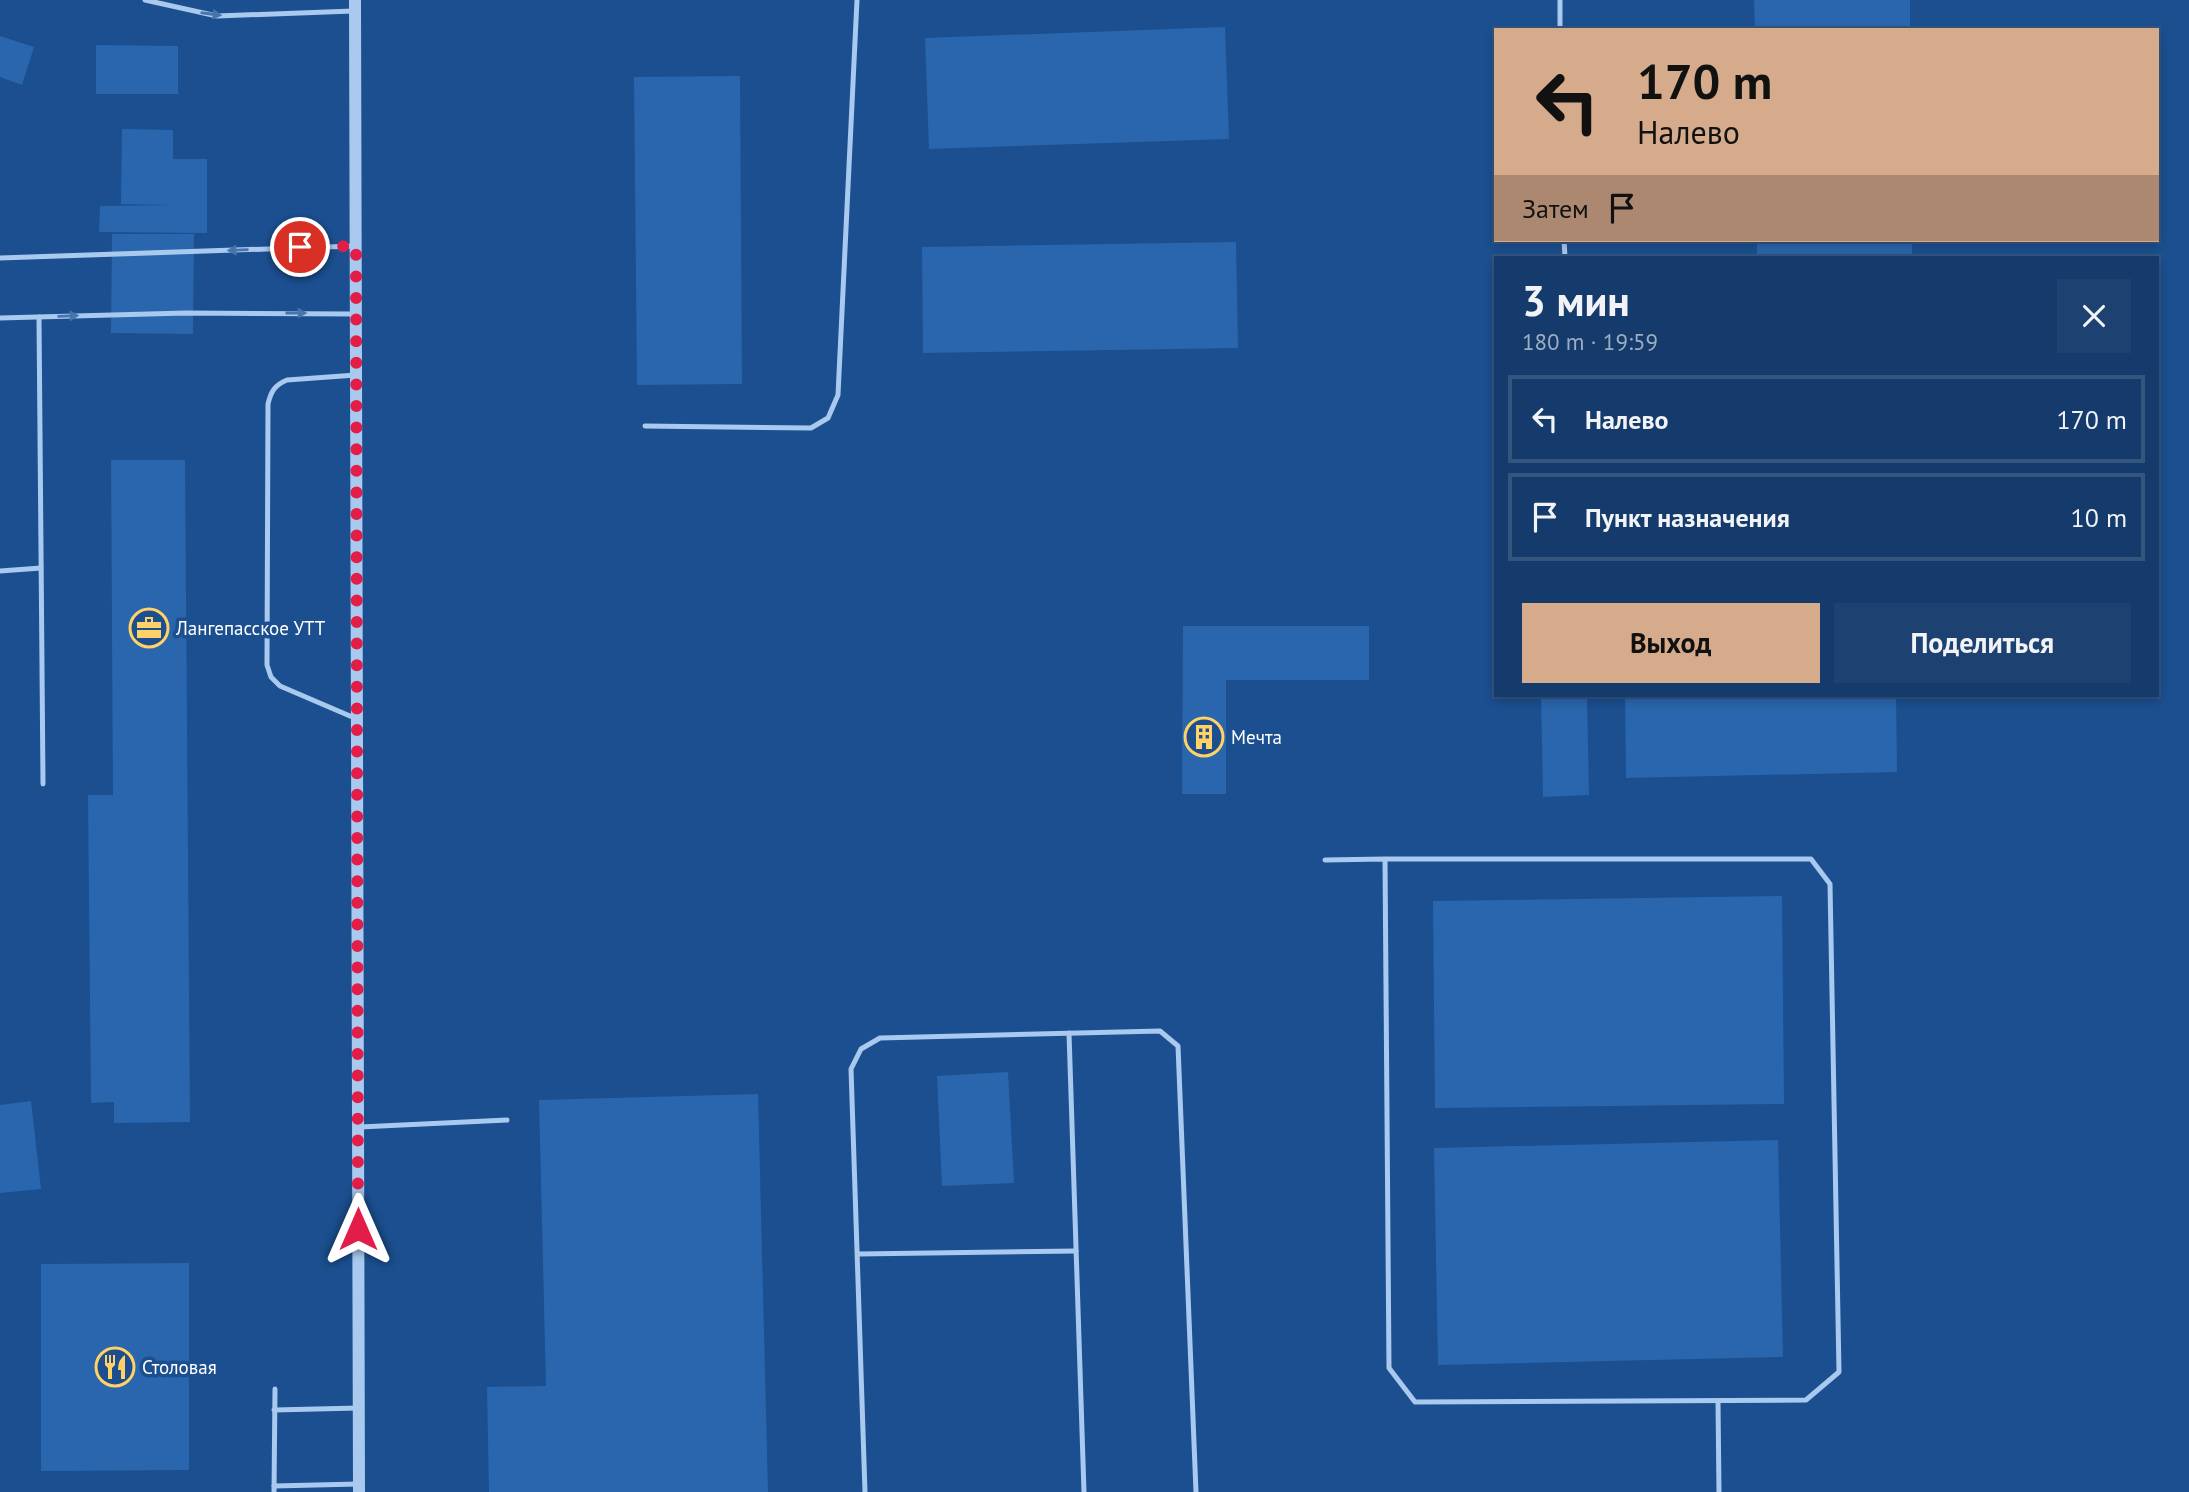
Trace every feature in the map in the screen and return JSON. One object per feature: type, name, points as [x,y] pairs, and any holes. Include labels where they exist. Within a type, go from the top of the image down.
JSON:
[{"type":"street","points":[[355,6],[359,1488]]},
{"type":"lane","points":[[145,0],[217,16],[355,6]]},
{"type":"lane","points":[[645,426],[811,428],[828,418],[838,395],[857,0]]},
{"type":"lane","points":[[1560,0],[1560,28]]},
{"type":"lane","points":[[0,258],[356,246]]},
{"type":"lane","points":[[0,318],[186,313],[356,314]]},
{"type":"lane","points":[[39,317],[43,784]]},
{"type":"lane","points":[[356,375],[286,380],[277,384],[271,393],[268,404],[267,665],[271,677],[280,686],[357,719]]},
{"type":"lane","points":[[0,571],[41,568]]},
{"type":"lane","points":[[1325,860],[1385,859],[1811,859],[1830,884],[1839,1372],[1806,1399],[1415,1402],[1389,1368],[1385,859]]},
{"type":"lane","points":[[865,1492],[851,1069],[862,1049],[880,1038],[1160,1031],[1178,1046],[1196,1492]]},
{"type":"lane","points":[[1069,1033],[1084,1492]]},
{"type":"lane","points":[[358,1127],[507,1120]]},
{"type":"lane","points":[[858,1254],[1076,1251]]},
{"type":"lane","points":[[275,1389],[274,1489],[359,1488]]},
{"type":"lane","points":[[1718,1401],[1719,1492]]},
{"type":"lane","points":[[274,1410],[359,1408]]},
{"type":"building","points":[[1754,0],[1910,0],[1910,28],[1755,28]]},
{"type":"building","points":[[1225,27],[1229,139],[929,149],[925,38]]},
{"type":"building","points":[[0,36],[34,47],[22,85],[0,77]]},
{"type":"building","points":[[96,45],[178,46],[178,94],[96,94]]},
{"type":"building","points":[[740,76],[742,384],[637,385],[634,77]]},
{"type":"building","points":[[122,129],[173,130],[173,159],[207,159],[207,233],[99,232],[100,206],[173,205],[121,204]]},
{"type":"building","points":[[112,234],[194,234],[193,334],[111,333]]},
{"type":"building","points":[[1236,242],[1238,348],[923,353],[922,247]]},
{"type":"building","points":[[1757,242],[1912,242],[1912,256],[1757,256]]},
{"type":"building","name":"Лангепасское УТТ","points":[[111,460],[185,460],[190,1122],[114,1123],[114,1102],[91,1103],[88,795],[113,795]]},
{"type":"building","name":"Мечта","points":[[1183,626],[1369,626],[1369,680],[1226,680],[1226,794],[1182,794]]},
{"type":"building","points":[[1541,697],[1587,697],[1589,795],[1543,797]]},
{"type":"building","points":[[1625,697],[1896,697],[1897,772],[1626,778]]},
{"type":"building","points":[[1782,896],[1784,1104],[1435,1108],[1433,901]]},
{"type":"building","points":[[1008,1072],[1014,1183],[942,1186],[937,1076]]},
{"type":"building","points":[[758,1094],[768,1492],[489,1492],[487,1387],[546,1386],[539,1100]]},
{"type":"building","points":[[31,1101],[41,1189],[0,1193],[0,1105]]},
{"type":"building","points":[[1778,1140],[1783,1357],[1438,1365],[1434,1148]]},
{"type":"building","name":"Столовая","points":[[189,1263],[189,1470],[41,1471],[41,1264]]},
{"type":"place","name":"Лангепасское УТТ","points":[[149,628]]},
{"type":"place","name":"Мечта","points":[[1204,737]]},
{"type":"place","name":"Столовая","points":[[115,1367]]},
{"type":"route","points":[[300,247],[356,246],[358,1229]]}]
